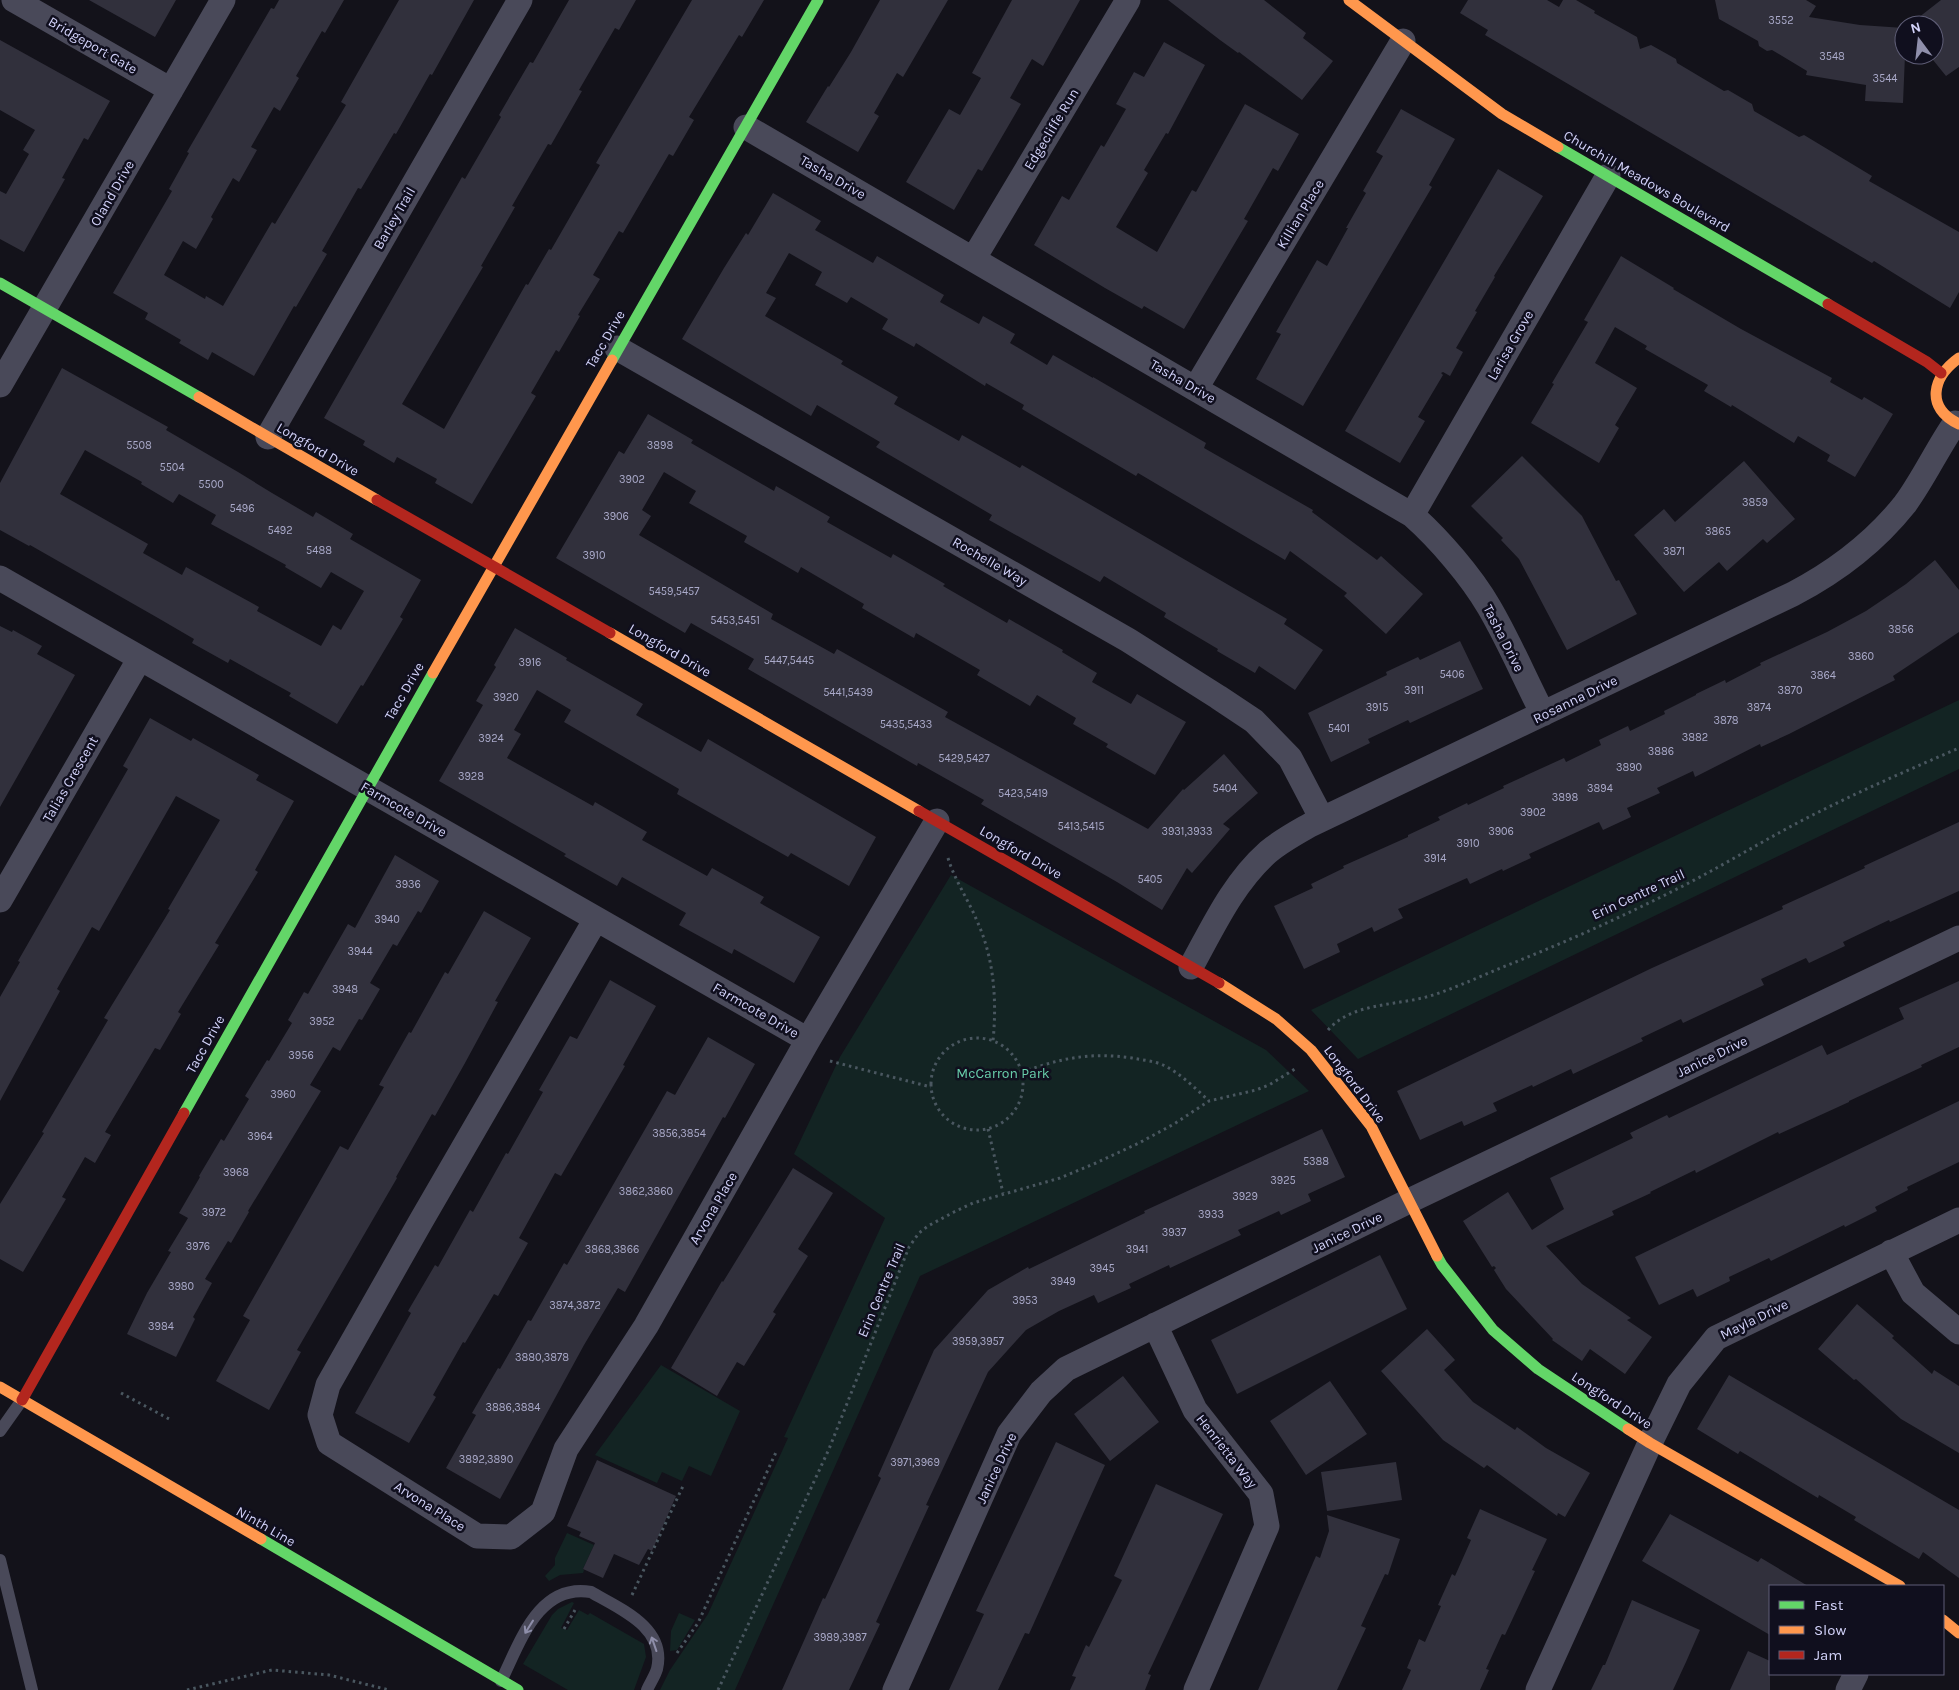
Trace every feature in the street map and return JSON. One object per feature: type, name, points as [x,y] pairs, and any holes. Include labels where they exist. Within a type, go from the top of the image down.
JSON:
[{"type":"street","name":"Bridgeport Gate","points":[[14,0],[171,90]]},
{"type":"street","name":"Oland Drive","points":[[0,385],[223,0]]},
{"type":"street","name":"Barley Trail","points":[[268,437],[520,0]]},
{"type":"street","name":"Tacc Drive","points":[[22,1400],[493,566],[818,0]]},
{"type":"street","name":"Edgecliffe Run","points":[[974,258],[1128,0]]},
{"type":"street","name":"Churchill Meadows Boulevard","points":[[1349,0],[1502,114],[1918,357],[1941,373]]},
{"type":"street","name":"Killian Place","points":[[1196,388],[1404,40]]},
{"type":"street","name":"Tasha Drive","points":[[746,126],[1412,515],[1429,530],[1461,568],[1489,606],[1543,714]]},
{"type":"street","name":"Larisa Grove","points":[[1412,515],[1608,176]]},
{"type":"street","name":"Longford Drive","points":[[0,283],[1236,992],[1276,1019],[1311,1050],[1371,1126],[1442,1265],[1493,1330],[1538,1369],[1650,1443],[1898,1585]]},
{"type":"street","name":"Rochelle Way","points":[[617,348],[1128,640],[1218,697],[1254,722],[1290,758],[1322,820]]},
{"type":"street","points":[[1957,423],[1947,417],[1937,401],[1936,391],[1941,373],[1950,363],[1959,358]]},
{"type":"street","name":"Rosanna Drive","points":[[1191,967],[1229,899],[1250,870],[1268,852],[1288,837],[1821,579],[1870,542],[1905,503],[1957,423]]},
{"type":"street","name":"Farmcote Drive","points":[[0,578],[808,1040]]},
{"type":"street","name":"Talias Crescent","points":[[0,900],[140,658]]},
{"type":"street","name":"Arvona Place","points":[[596,919],[328,1385],[320,1415],[329,1443],[477,1536],[511,1537],[543,1512],[566,1449],[646,1326],[808,1040],[937,821]]},
{"type":"street","name":"Janice Drive","points":[[895,1690],[1010,1434],[1041,1392],[1066,1369],[1409,1201],[1959,938]]},
{"type":"street","name":"Mayla Drive","points":[[1538,1690],[1650,1443],[1679,1384],[1716,1338],[1959,1220]]},
{"type":"street","points":[[1891,1252],[1913,1293],[1959,1332]]},
{"type":"street","name":"Henrietta Way","points":[[1155,1325],[1195,1410],[1261,1494],[1267,1526],[1196,1690]]},
{"type":"street","name":"Ninth Line","points":[[0,1387],[518,1690]]},
{"type":"street","points":[[1944,1621],[1959,1633]]},
{"type":"street","points":[[1848,1690],[1856,1675]]},
{"type":"lane","points":[[0,1431],[22,1400]]},
{"type":"lane","points":[[0,1560],[32,1690]]},
{"type":"lane","points":[[502,1681],[525,1633],[540,1610],[560,1595],[574,1590],[582,1590],[591,1592],[642,1622],[656,1647],[656,1669],[647,1690]]},
{"type":"path","name":"Erin Centre Trail","points":[[1325,1033],[1338,1020],[1363,1009],[1432,995],[1576,936],[1669,893],[1810,816],[1890,777],[1959,748]]},
{"type":"path","points":[[948,858],[961,891],[984,938],[994,987],[993,1041]]},
{"type":"path","points":[[980,1038],[1004,1046],[1015,1058],[1022,1072],[1023,1088],[1019,1104],[1010,1117],[988,1129],[972,1130],[956,1125],[943,1116],[934,1102],[931,1087],[933,1071],[938,1059],[949,1047],[964,1040],[980,1038]]},
{"type":"path","points":[[1022,1072],[1072,1057],[1095,1055],[1136,1059],[1162,1065],[1194,1087],[1208,1101]]},
{"type":"path","points":[[830,1061],[931,1087]]},
{"type":"path","name":"Erin Centre Trail","points":[[718,1690],[829,1449],[909,1248],[928,1226],[974,1203],[1003,1193],[1060,1178],[1096,1163],[1174,1124],[1208,1101],[1263,1088],[1284,1077],[1298,1066]]},
{"type":"path","points":[[988,1129],[1003,1193]]},
{"type":"path","points":[[121,1393],[171,1420]]},
{"type":"path","points":[[657,1662],[674,1657],[698,1623],[777,1450]]},
{"type":"path","points":[[629,1595],[634,1595],[684,1486]]},
{"type":"path","points":[[564,1629],[576,1608],[582,1590]]},
{"type":"path","points":[[187,1690],[272,1670],[329,1675],[389,1690]]},
{"type":"green space","points":[[1959,700],[1959,769],[1358,1059],[1311,1010]]},
{"type":"green space","name":"McCarron Park","points":[[951,875],[1266,1050],[1309,1091],[920,1276],[735,1690],[660,1690],[670,1670],[708,1614],[788,1438],[784,1437],[885,1218],[794,1154],[840,1057]]},
{"type":"green space","points":[[661,1365],[740,1411],[711,1476],[689,1466],[682,1481],[662,1472],[657,1483],[595,1455]]},
{"type":"green space","points":[[567,1533],[594,1545],[583,1573],[560,1575],[549,1581],[545,1576],[555,1565],[555,1558]]},
{"type":"green space","points":[[572,1602],[574,1603],[561,1628],[567,1630],[579,1610],[588,1615],[590,1613],[644,1644],[646,1657],[634,1690],[568,1690],[523,1664],[552,1615],[558,1609]]},
{"type":"green space","points":[[679,1613],[695,1620],[677,1650],[670,1651],[671,1631]]},
{"type":"building","points":[[89,0],[176,0],[155,37]]},
{"type":"building","points":[[279,0],[344,0],[325,33],[322,31],[296,76],[299,78],[280,111],[274,107],[251,147],[257,150],[239,182],[233,178],[196,249],[183,241],[164,275],[205,299],[206,296],[223,306],[272,222],[275,224],[346,105],[341,102],[399,0],[474,0],[396,134],[394,133],[361,189],[358,188],[322,251],[327,254],[296,307],[294,306],[254,376],[212,352],[208,360],[179,343],[181,340],[145,319],[148,313],[113,293],[172,191],[169,189],[189,153],[187,152],[271,8],[274,9]]},
{"type":"building","points":[[569,0],[636,0],[619,30],[615,28],[579,90],[582,91],[551,145],[548,144],[512,206],[515,207],[481,266],[483,267],[402,404],[444,429],[526,284],[528,285],[549,249],[551,250],[600,165],[596,163],[692,0],[764,0],[742,37],[739,35],[689,117],[694,120],[673,156],[669,154],[623,233],[619,231],[593,275],[600,279],[578,315],[580,316],[559,352],[556,350],[531,393],[536,396],[472,504],[435,483],[437,479],[397,457],[394,463],[363,445],[365,441],[324,418],[462,177],[465,179],[501,117],[499,115],[530,62],[533,63]]},
{"type":"building","points":[[880,0],[948,0],[903,77],[897,73],[874,113],[879,116],[858,152],[806,122],[851,52]]},
{"type":"building","points":[[1012,0],[1080,0],[1043,66],[1032,59],[1010,98],[1021,104],[982,171],[978,169],[954,210],[906,182],[949,109],[960,115],[981,78],[972,73]]},
{"type":"building","points":[[1168,0],[1264,0],[1306,33],[1303,38],[1333,61],[1302,100]]},
{"type":"building","points":[[1468,0],[1547,0],[1559,7],[1563,0],[1576,0],[1595,11],[1594,13],[1637,37],[1640,49],[1651,45],[1724,91],[1728,90],[1752,104],[1754,111],[1799,137],[1804,135],[1872,176],[1869,181],[1959,232],[1959,292],[1950,308],[1874,261],[1872,263],[1485,35],[1488,30],[1460,13]]},
{"type":"building","points":[[1715,0],[1806,0],[1816,6],[1809,17],[1860,25],[1894,27],[1894,65],[1905,65],[1903,103],[1865,101],[1866,85],[1806,75],[1807,71],[1772,50],[1767,51],[1759,46],[1758,41],[1719,19]]},
{"type":"building","points":[[1941,0],[1959,0],[1959,67],[1946,76],[1937,65],[1944,65],[1944,15],[1922,15]]},
{"type":"building","points":[[0,40],[110,101],[88,140],[84,138],[62,178],[65,179],[24,252],[0,239],[0,191],[6,194],[29,154],[23,150],[35,130],[0,110]]},
{"type":"building","points":[[1164,42],[1205,65],[1168,134],[1166,133],[1144,170],[1148,173],[1116,227],[1157,252],[1192,190],[1196,192],[1245,104],[1299,134],[1278,171],[1273,168],[1244,219],[1248,221],[1184,329],[1144,306],[1142,309],[1034,245],[1062,196],[1069,200],[1101,145],[1104,147],[1126,109],[1116,104],[1134,72],[1144,77]]},
{"type":"building","points":[[1401,109],[1455,139],[1429,185],[1432,187],[1303,406],[1256,379],[1281,334],[1276,332],[1317,260],[1327,266],[1348,228],[1346,228],[1366,193],[1363,191],[1383,156],[1376,152]]},
{"type":"building","points":[[1498,169],[1543,196],[1475,311],[1477,312],[1456,348],[1463,352],[1450,376],[1443,372],[1441,373],[1443,375],[1418,417],[1425,421],[1400,463],[1345,431]]},
{"type":"building","points":[[773,193],[821,221],[815,230],[873,263],[877,256],[944,295],[940,302],[979,324],[983,316],[1015,334],[1010,343],[1047,365],[1053,355],[1206,443],[1204,448],[1313,510],[1312,512],[1377,560],[1381,556],[1423,594],[1386,634],[1344,596],[1347,593],[1290,551],[1285,560],[1138,473],[1136,476],[1022,409],[1024,405],[986,383],[985,386],[916,343],[914,347],[882,329],[888,319],[851,297],[847,303],[815,285],[822,272],[789,253],[766,293],[776,298],[765,316],[843,361],[841,364],[898,397],[894,404],[959,441],[962,435],[1020,468],[1022,465],[1287,619],[1284,624],[1323,650],[1295,690],[1259,666],[1255,673],[1217,651],[1218,649],[1164,617],[1166,613],[1104,576],[1100,582],[989,520],[992,515],[876,447],[880,442],[817,405],[811,416],[682,339],[724,268],[746,233],[748,235]]},
{"type":"building","points":[[1621,256],[1741,329],[1832,378],[1830,382],[1862,400],[1864,397],[1893,414],[1855,477],[1827,461],[1830,455],[1798,436],[1794,443],[1732,405],[1731,407],[1704,391],[1708,385],[1645,349],[1647,346],[1615,327],[1595,363],[1637,388],[1615,425],[1619,428],[1599,463],[1531,423],[1588,322],[1584,320]]},
{"type":"building","points":[[62,368],[168,427],[166,430],[313,517],[316,512],[353,534],[350,539],[421,580],[400,617],[403,619],[363,686],[361,685],[337,724],[289,696],[291,693],[230,659],[228,663],[192,643],[194,639],[30,545],[0,530],[0,483]],"holes":[[[85,450],[142,482],[141,484],[173,503],[179,494],[216,515],[211,524],[286,565],[285,567],[321,588],[331,572],[364,591],[341,630],[333,625],[321,646],[257,611],[259,607],[186,567],[182,575],[143,553],[148,544],[60,494]]]},
{"type":"building","points":[[648,414],[693,440],[691,443],[774,491],[776,486],[830,517],[827,522],[891,558],[893,554],[1007,623],[1009,619],[1063,650],[1062,652],[1097,673],[1092,682],[1131,704],[1137,694],[1186,722],[1155,775],[1106,747],[1108,744],[1073,724],[1076,718],[1037,695],[1030,706],[977,675],[980,670],[916,633],[914,638],[862,608],[864,604],[801,567],[798,573],[744,542],[747,536],[689,503],[696,491],[664,472],[642,510],[651,516],[639,535],[773,614],[771,619],[834,654],[837,649],[948,712],[945,717],[1148,829],[1183,789],[1224,754],[1258,793],[1223,824],[1230,829],[1192,873],[1187,868],[1162,910],[981,804],[984,800],[918,763],[917,766],[748,669],[754,659],[691,623],[685,633],[556,558],[619,451],[624,454]]},
{"type":"building","points":[[1522,456],[1582,516],[1616,581],[1619,580],[1637,614],[1567,650],[1519,559],[1501,540],[1503,538],[1471,506]]},
{"type":"building","points":[[1744,461],[1795,519],[1767,543],[1763,539],[1727,571],[1719,562],[1684,592],[1634,535],[1664,509],[1675,522]]},
{"type":"building","points":[[1935,560],[1959,590],[1959,632],[1893,676],[1895,680],[1789,734],[1761,747],[1760,744],[1695,777],[1693,771],[1657,788],[1660,793],[1627,808],[1631,817],[1603,830],[1599,822],[1529,854],[1531,858],[1503,871],[1502,869],[1470,884],[1467,878],[1398,909],[1403,918],[1374,932],[1372,927],[1337,944],[1340,952],[1304,969],[1274,906],[1313,888],[1311,884],[1344,868],[1343,866],[1408,837],[1408,835],[1440,820],[1438,817],[1467,803],[1468,805],[1504,788],[1503,786],[1564,758],[1566,762],[1601,745],[1599,740],[1628,726],[1630,731],[1665,714],[1664,711],[1696,694],[1725,680],[1726,683],[1761,665],[1760,663],[1827,632],[1866,611],[1906,584]]},
{"type":"building","points":[[0,626],[12,632],[13,630],[42,646],[37,654],[75,675],[0,807]]},
{"type":"building","points":[[515,628],[643,704],[636,715],[701,752],[708,739],[876,837],[849,886],[791,853],[788,857],[677,794],[679,789],[564,722],[571,710],[537,690],[514,730],[521,734],[507,758],[593,806],[595,802],[647,832],[642,840],[707,876],[712,868],[764,897],[760,903],[820,937],[794,983],[734,949],[732,954],[679,925],[686,913],[622,877],[617,886],[564,856],[566,854],[439,781],[483,705],[476,701],[496,667],[494,665]]},
{"type":"building","points":[[1460,641],[1483,689],[1410,723],[1408,720],[1368,739],[1370,743],[1331,762],[1308,713],[1387,675],[1386,672],[1418,657],[1420,660]]},
{"type":"building","points":[[150,718],[191,741],[193,738],[259,775],[256,780],[294,801],[255,870],[258,872],[215,943],[219,945],[178,1012],[181,1014],[160,1050],[155,1048],[105,1132],[111,1135],[95,1163],[85,1157],[62,1197],[66,1199],[23,1272],[0,1259],[0,1204],[44,1133],[42,1132],[108,1020],[104,1018],[170,910],[168,909],[220,820],[176,796],[99,931],[92,927],[57,989],[60,991],[0,1101],[0,997],[20,962],[18,961],[128,769],[123,766]]},
{"type":"building","points":[[1959,822],[1959,891],[1890,922],[1889,920],[1843,942],[1845,946],[1809,963],[1806,958],[1761,979],[1764,985],[1683,1023],[1681,1019],[1641,1038],[1643,1041],[1573,1074],[1571,1069],[1493,1103],[1497,1111],[1464,1126],[1462,1121],[1420,1140],[1397,1091],[1652,968],[1783,909],[1782,906]]},
{"type":"building","points":[[395,855],[439,881],[421,913],[418,911],[397,946],[393,944],[370,983],[380,989],[362,1020],[359,1019],[340,1051],[333,1047],[310,1085],[321,1091],[248,1211],[231,1243],[228,1241],[205,1279],[212,1283],[193,1317],[195,1319],[176,1357],[127,1334],[147,1293],[171,1252],[168,1251],[188,1218],[179,1213],[199,1176],[221,1139],[224,1141],[249,1099],[245,1096],[292,1023],[288,1020],[304,992],[308,994],[348,924],[355,928]]},
{"type":"building","points":[[484,911],[531,938],[495,1001],[498,1002],[435,1116],[432,1114],[297,1350],[301,1352],[269,1410],[216,1381],[250,1320],[243,1316],[340,1146],[348,1150],[384,1087],[379,1085],[409,1032],[411,1033],[445,972],[448,974]]},
{"type":"building","points":[[610,980],[656,1006],[623,1065],[625,1066],[561,1176],[555,1173],[519,1238],[528,1243],[498,1296],[494,1294],[465,1343],[463,1342],[433,1395],[436,1397],[409,1443],[355,1413],[411,1313],[408,1311],[435,1265],[438,1267],[470,1210],[473,1212],[506,1153],[508,1154],[543,1092],[539,1090],[570,1036],[577,1039]]},
{"type":"building","points":[[1959,981],[1959,1047],[1849,1102],[1779,1134],[1778,1132],[1696,1173],[1695,1170],[1612,1211],[1614,1215],[1546,1246],[1582,1284],[1631,1318],[1627,1320],[1652,1337],[1625,1374],[1590,1349],[1582,1361],[1552,1340],[1506,1289],[1494,1270],[1496,1268],[1492,1267],[1463,1221],[1508,1192],[1532,1230],[1564,1209],[1550,1178],[1633,1138],[1630,1133],[1667,1115],[1669,1118],[1822,1045],[1827,1055],[1904,1019],[1899,1008]]},
{"type":"building","points":[[708,1037],[755,1064],[725,1118],[723,1117],[625,1292],[618,1288],[584,1345],[500,1499],[446,1468],[476,1415],[472,1413],[498,1368],[500,1369],[528,1320],[531,1321],[564,1263],[567,1265],[667,1091],[675,1095]]},
{"type":"building","points":[[1959,1101],[1959,1162],[1907,1187],[1908,1190],[1875,1207],[1877,1211],[1845,1227],[1844,1225],[1771,1261],[1769,1258],[1729,1277],[1730,1281],[1697,1297],[1693,1289],[1659,1305],[1635,1257]]},
{"type":"building","points":[[1322,1129],[1345,1177],[1308,1194],[1311,1201],[1281,1215],[1279,1211],[1238,1230],[1241,1235],[1170,1268],[1169,1265],[1129,1284],[1131,1288],[1098,1303],[1094,1295],[1059,1311],[1026,1330],[988,1372],[926,1505],[929,1506],[876,1622],[880,1624],[849,1690],[782,1690],[823,1598],[825,1599],[881,1478],[878,1476],[934,1350],[988,1290],[1028,1267],[1029,1269],[1145,1213],[1144,1211]]},
{"type":"building","points":[[793,1168],[833,1193],[798,1249],[808,1256],[773,1312],[776,1314],[744,1366],[737,1362],[717,1396],[671,1368],[722,1281]]},
{"type":"building","points":[[1380,1255],[1407,1309],[1237,1394],[1211,1340]]},
{"type":"building","points":[[1857,1304],[1894,1336],[1892,1338],[1932,1374],[1934,1370],[1959,1386],[1959,1453],[1901,1419],[1856,1379],[1854,1380],[1818,1349]]},
{"type":"building","points":[[1427,1329],[1455,1360],[1444,1370],[1473,1402],[1515,1430],[1517,1427],[1546,1448],[1590,1473],[1565,1517],[1558,1513],[1557,1516],[1487,1465],[1484,1468],[1443,1440],[1381,1371]]},
{"type":"building","points":[[1729,1375],[1959,1510],[1959,1578],[1923,1552],[1919,1559],[1854,1520],[1856,1517],[1819,1495],[1818,1498],[1740,1451],[1738,1454],[1697,1429]]},
{"type":"building","points":[[1123,1376],[1159,1422],[1110,1461],[1074,1414]]},
{"type":"building","points":[[1330,1381],[1367,1434],[1306,1475],[1270,1421]]},
{"type":"building","points":[[1056,1442],[1105,1465],[1029,1634],[1025,1633],[998,1690],[949,1690],[984,1614],[976,1611]]},
{"type":"building","points":[[597,1460],[676,1496],[652,1551],[648,1549],[639,1565],[614,1554],[603,1578],[583,1569],[595,1543],[579,1536],[581,1532],[567,1526]]},
{"type":"building","points":[[1396,1462],[1402,1500],[1327,1511],[1321,1472]]},
{"type":"building","points":[[1156,1484],[1223,1514],[1148,1674],[1151,1675],[1145,1690],[1070,1690],[1076,1677],[1072,1676],[1086,1645],[1089,1647],[1122,1580],[1114,1576]]},
{"type":"building","points":[[1480,1509],[1547,1539],[1532,1570],[1535,1571],[1505,1635],[1502,1634],[1486,1669],[1489,1670],[1480,1690],[1402,1690],[1411,1670],[1407,1668],[1419,1639],[1425,1642],[1441,1606],[1438,1605],[1452,1574],[1455,1576],[1471,1540],[1467,1538]]},
{"type":"building","points":[[1670,1514],[1758,1562],[1761,1558],[1806,1585],[1769,1585],[1769,1634],[1642,1561]]},
{"type":"building","points":[[1327,1515],[1400,1539],[1388,1575],[1385,1574],[1361,1626],[1366,1628],[1337,1690],[1258,1690],[1316,1556],[1320,1558],[1329,1531]]},
{"type":"building","points":[[1632,1600],[1700,1630],[1673,1690],[1591,1690],[1603,1665],[1605,1665]]},
{"type":"building","points":[[1748,1651],[1769,1661],[1770,1690],[1730,1690]]},
{"type":"traffic: fast","points":[[612,360],[818,0]]},
{"type":"traffic: fast","points":[[1558,147],[1828,304]]},
{"type":"traffic: fast","points":[[0,283],[199,397]]},
{"type":"traffic: fast","points":[[184,1113],[433,673]]},
{"type":"traffic: fast","points":[[1437,1256],[1493,1330],[1538,1369],[1628,1429]]},
{"type":"traffic: fast","points":[[261,1539],[518,1690]]},
{"type":"traffic: slow","points":[[1349,0],[1502,114],[1558,147]]},
{"type":"traffic: slow","points":[[1959,358],[1943,374],[1936,392],[1941,410],[1959,424]]},
{"type":"traffic: slow","points":[[433,673],[612,360]]},
{"type":"traffic: slow","points":[[199,397],[377,500]]},
{"type":"traffic: slow","points":[[610,633],[919,811]]},
{"type":"traffic: slow","points":[[1219,983],[1276,1019],[1311,1050],[1371,1126],[1437,1256]]},
{"type":"traffic: slow","points":[[0,1387],[261,1539]]},
{"type":"traffic: slow","points":[[1628,1429],[1898,1585]]},
{"type":"traffic: slow","points":[[1944,1621],[1959,1633]]},
{"type":"traffic: jam","points":[[1828,304],[1927,362],[1941,373]]},
{"type":"traffic: jam","points":[[377,500],[610,633]]},
{"type":"traffic: jam","points":[[919,811],[1219,983]]},
{"type":"traffic: jam","points":[[22,1400],[184,1113]]}]
